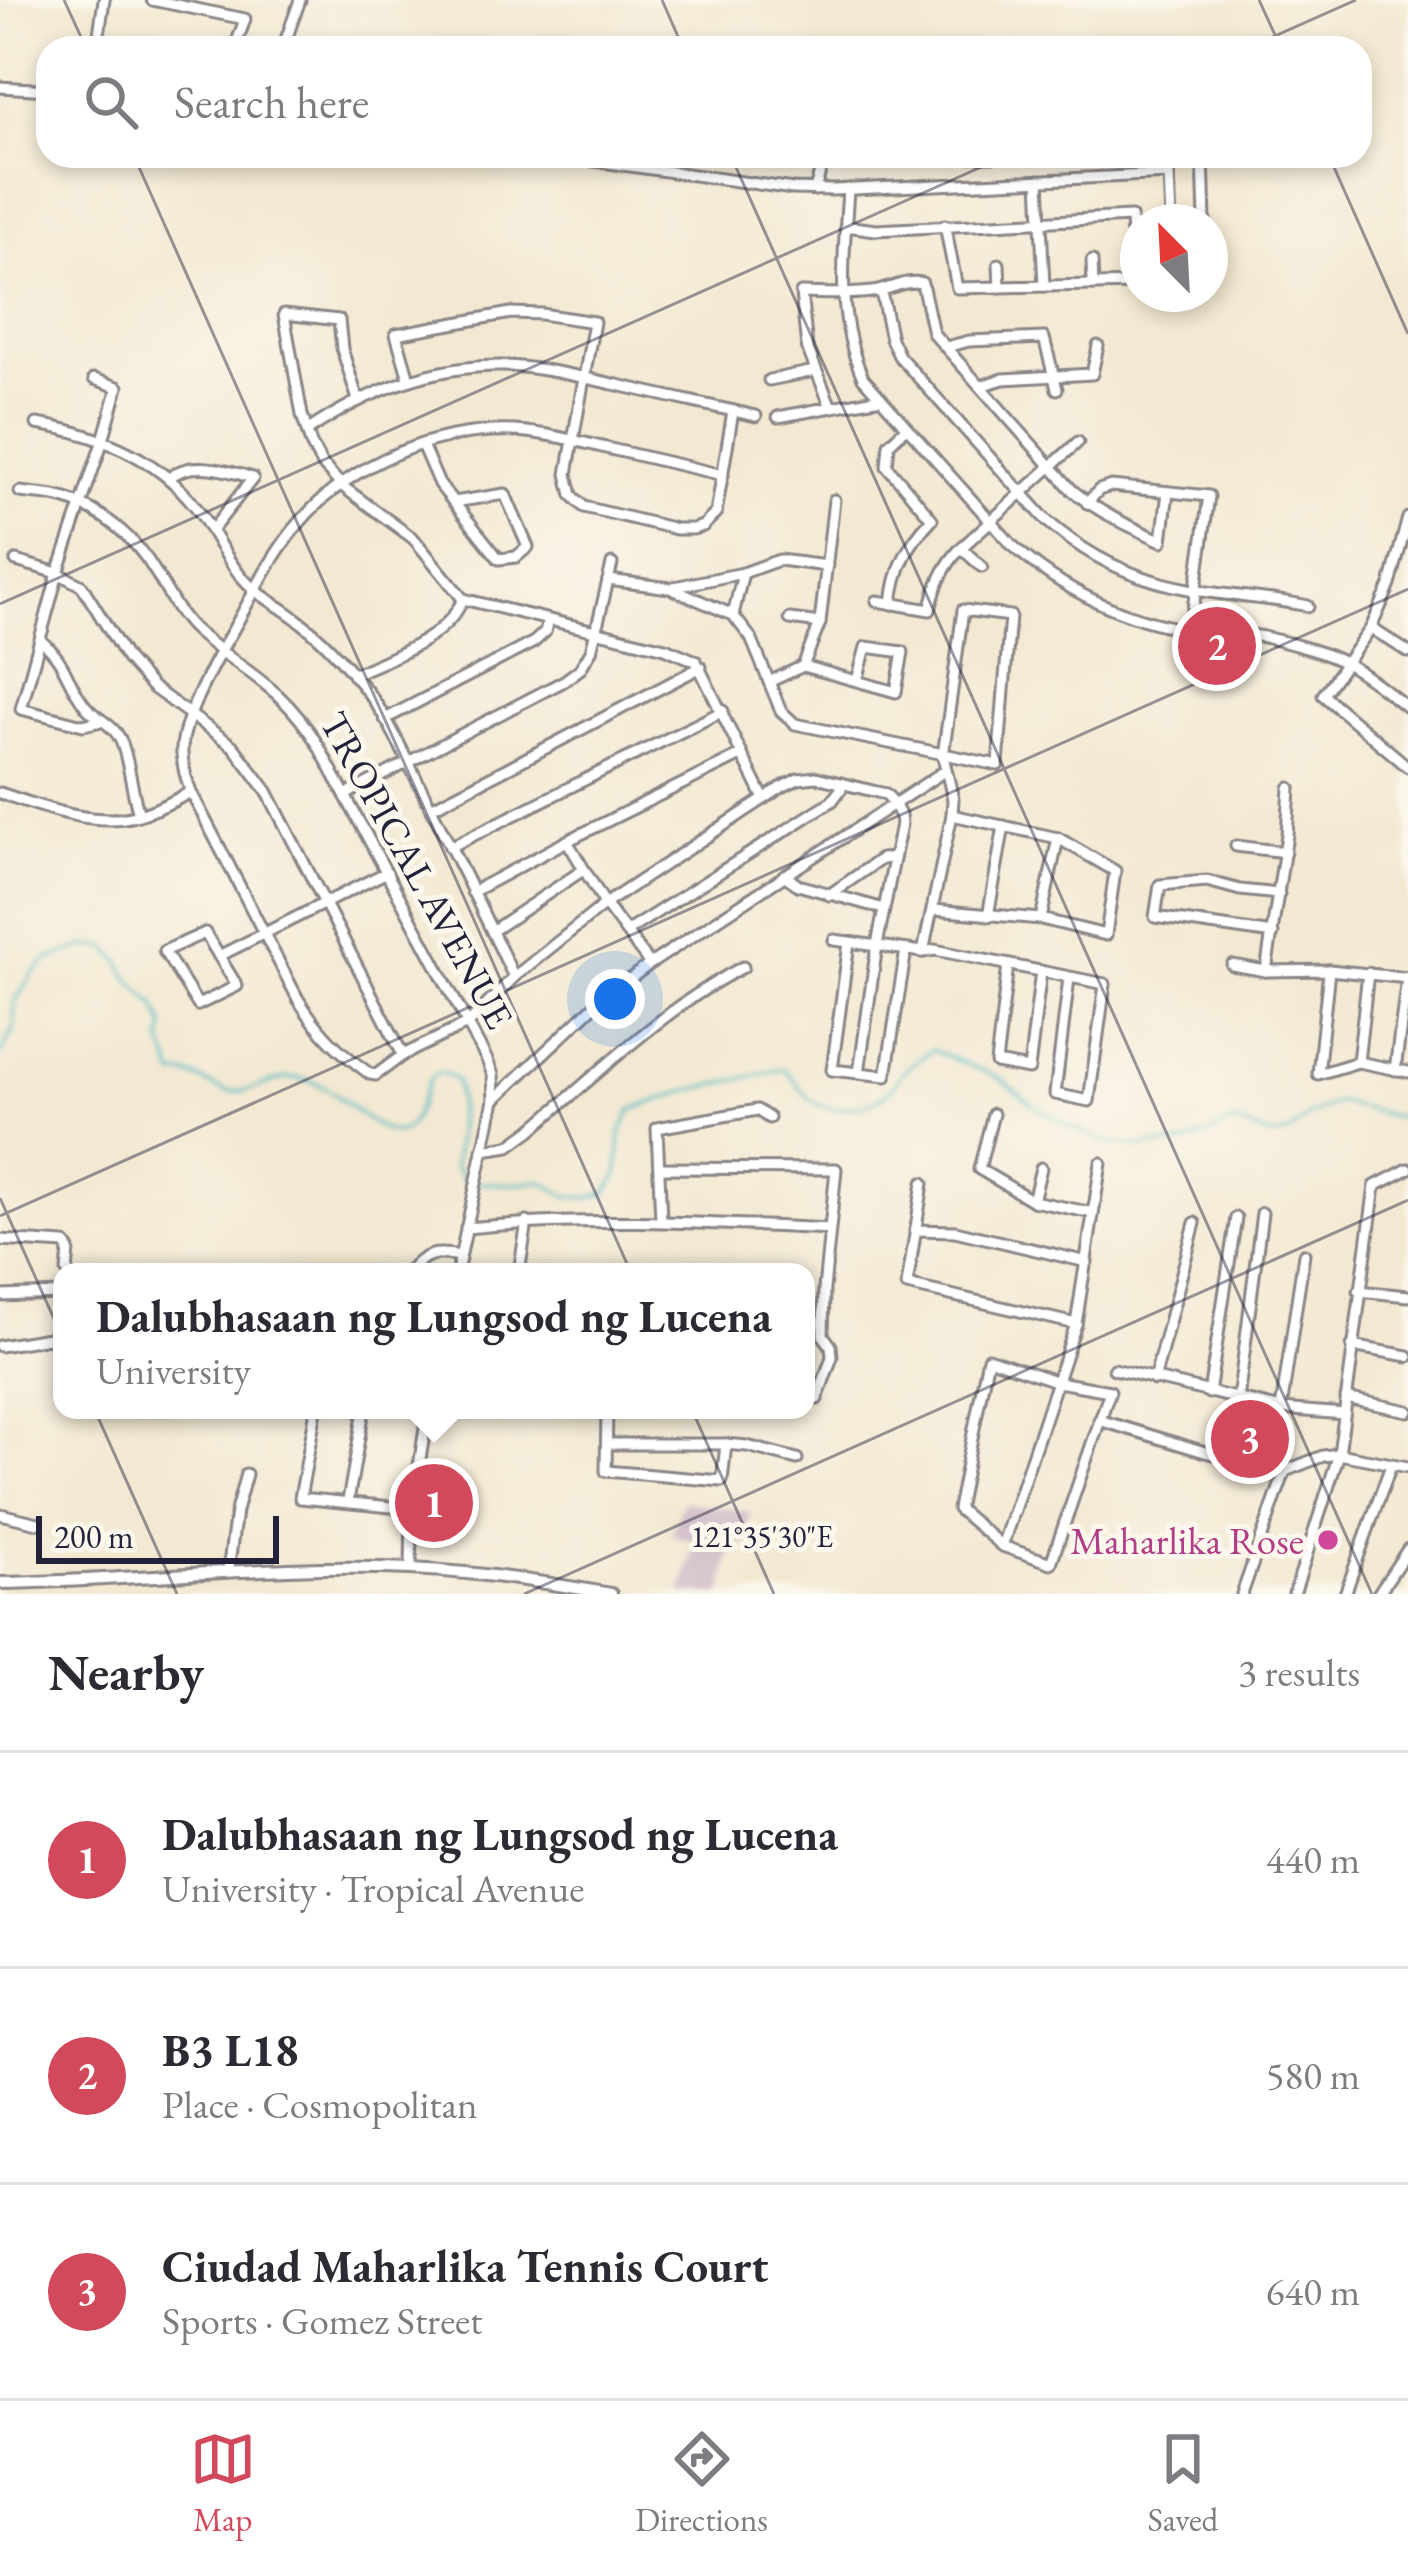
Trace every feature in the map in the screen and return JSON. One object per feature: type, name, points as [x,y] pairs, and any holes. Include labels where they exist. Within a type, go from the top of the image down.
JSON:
[{"type":"main road","points":[[0,1583],[31,1588],[228,1572],[411,1569],[610,1594]]},
{"type":"street","points":[[99,36],[104,0]]},
{"type":"street","points":[[152,0],[245,19],[239,36]]},
{"type":"street","points":[[287,36],[300,0]]},
{"type":"street","points":[[0,87],[36,89]]},
{"type":"street","points":[[649,168],[815,190],[1169,174],[1171,204]]},
{"type":"street","points":[[815,190],[821,168]]},
{"type":"street","points":[[1203,168],[1204,204]]},
{"type":"street","points":[[1039,180],[1044,286]]},
{"type":"street","points":[[848,190],[841,273],[852,353],[863,378],[1037,567],[1106,608],[1149,622],[1264,636],[1346,663],[1408,708]]},
{"type":"street","points":[[846,226],[876,230],[1120,217]]},
{"type":"street","points":[[944,225],[957,288],[1120,284]]},
{"type":"street","points":[[1092,261],[1093,285]]},
{"type":"street","points":[[999,264],[1000,287]]},
{"type":"street","points":[[830,407],[807,347],[801,292],[881,292],[913,280],[922,283],[933,332],[1087,502],[1107,517],[1162,541],[1168,493]]},
{"type":"street","points":[[881,292],[899,356],[1047,521],[1073,543],[1153,581],[1308,606]]},
{"type":"street","points":[[410,380],[396,334],[511,313],[594,322],[571,440],[568,485],[584,507],[676,529],[692,529],[716,513],[733,411]]},
{"type":"street","points":[[358,400],[342,349],[339,320],[284,314],[307,431],[322,463],[341,486],[414,538],[463,599],[688,655],[701,668],[764,799]]},
{"type":"street","points":[[946,347],[969,341],[1044,338],[1057,389]]},
{"type":"street","points":[[1097,346],[1092,374],[1098,386]]},
{"type":"street","points":[[307,431],[358,400],[410,380],[503,366],[553,371],[756,416]]},
{"type":"street","points":[[769,380],[815,371]]},
{"type":"street","points":[[980,386],[1003,379],[1092,374]]},
{"type":"street","points":[[94,379],[118,387],[21,709],[83,725],[102,721]]},
{"type":"street","points":[[778,417],[881,398]]},
{"type":"street","points":[[37,424],[104,440],[141,457],[169,479],[193,503],[236,572],[255,592],[326,644],[353,675],[385,719],[514,977]]},
{"type":"street","points":[[892,604],[902,559],[932,519],[887,466],[889,444],[907,428]]},
{"type":"street","points":[[723,475],[516,431],[464,434],[379,461],[322,499],[298,523],[221,650],[191,716],[182,750],[184,769],[191,792],[316,1029],[376,1075],[404,1055],[469,1023],[514,977],[605,904],[764,799],[806,777],[886,794],[901,815],[901,824],[859,1073]]},
{"type":"street","points":[[877,601],[931,610],[946,565],[1078,442]]},
{"type":"street","points":[[422,445],[439,484],[499,559],[516,557],[528,548],[505,494],[454,502]]},
{"type":"street","points":[[169,479],[175,471],[188,468],[225,470],[253,478],[212,530]]},
{"type":"street","points":[[1087,502],[1099,490],[1112,486],[1209,496],[1190,630]]},
{"type":"street","name":"TROPICAL AVENUE","points":[[20,492],[65,498],[115,524],[136,545],[196,632],[272,687],[301,717],[493,1075],[494,1100],[459,1263]]},
{"type":"street","points":[[803,666],[820,623],[834,500]]},
{"type":"street","points":[[1408,518],[1390,585],[1371,628],[1323,695],[1408,767]]},
{"type":"street","points":[[961,548],[982,567]]},
{"type":"street","points":[[16,560],[82,586],[127,659],[152,687],[233,746],[251,768],[404,1055]]},
{"type":"street","points":[[670,588],[779,560],[827,566]]},
{"type":"street","points":[[345,795],[564,682],[580,669],[591,651],[612,564]]},
{"type":"street","points":[[733,614],[742,573]]},
{"type":"street","points":[[608,580],[670,588],[733,614],[751,638],[781,711],[796,724],[943,756],[998,765],[1010,616],[963,610],[943,756],[952,815],[923,952]]},
{"type":"street","points":[[353,675],[443,627],[457,614],[463,599]]},
{"type":"street","points":[[790,619],[820,623]]},
{"type":"street","points":[[385,719],[534,642],[548,620]]},
{"type":"street","points":[[1371,628],[1407,648]]},
{"type":"street","points":[[40,640],[58,654],[77,695],[92,713],[116,731],[139,815]]},
{"type":"street","points":[[769,682],[803,666],[896,692],[903,652],[866,647],[857,681]]},
{"type":"street","points":[[431,808],[701,668]]},
{"type":"street","points":[[450,847],[722,711]]},
{"type":"street","points":[[472,892],[742,755]]},
{"type":"street","points":[[494,1100],[597,1003],[650,964],[946,770]]},
{"type":"street","points":[[626,932],[832,801],[841,783]]},
{"type":"street","points":[[1266,971],[1290,788]]},
{"type":"street","points":[[0,793],[90,818],[123,818],[191,792]]},
{"type":"street","points":[[934,910],[1040,920],[1106,935],[1114,871],[1058,838],[952,815]]},
{"type":"street","points":[[988,916],[1004,826]]},
{"type":"street","points":[[1040,920],[1058,838]]},
{"type":"street","points":[[567,841],[605,904],[650,964]]},
{"type":"street","points":[[1236,846],[1285,852]]},
{"type":"street","points":[[829,895],[880,859],[894,858]]},
{"type":"street","points":[[492,931],[583,870]]},
{"type":"street","points":[[219,956],[387,872]]},
{"type":"street","points":[[784,875],[798,885],[884,909]]},
{"type":"street","points":[[1273,934],[1155,917],[1160,885],[1207,881],[1279,894]]},
{"type":"street","points":[[205,933],[219,956],[237,986],[198,1005],[164,951],[205,933]]},
{"type":"street","points":[[834,940],[935,950],[1008,965],[1041,971],[1105,984],[1089,1101],[1055,1094],[1070,977]]},
{"type":"street","points":[[849,943],[832,1070],[886,1076],[906,950]]},
{"type":"street","points":[[1008,965],[997,1063],[1029,1069],[1041,971]]},
{"type":"street","points":[[1232,965],[1407,978],[1395,1070]]},
{"type":"street","points":[[483,1150],[509,1146],[664,1018],[742,967]]},
{"type":"street","points":[[1329,970],[1318,1074],[1358,1062],[1408,1072]]},
{"type":"street","points":[[1358,1062],[1368,974]]},
{"type":"street","points":[[661,1220],[657,1128],[757,1110],[770,1118]]},
{"type":"street","points":[[993,1114],[979,1168],[1033,1201],[1093,1213]]},
{"type":"street","points":[[1002,1546],[1076,1324],[1101,1163]]},
{"type":"street","points":[[660,1168],[836,1169],[823,1335],[832,1357],[815,1398]]},
{"type":"street","points":[[1033,1201],[1040,1168]]},
{"type":"street","points":[[1294,1594],[1339,1454],[1375,1186],[1408,1169]]},
{"type":"street","points":[[923,1184],[907,1285],[1076,1324]]},
{"type":"street","points":[[1238,1400],[1262,1213]]},
{"type":"street","points":[[1209,1393],[1236,1218]]},
{"type":"street","points":[[466,1228],[661,1220],[829,1229]]},
{"type":"street","points":[[520,1263],[527,1222]]},
{"type":"street","points":[[1154,1380],[1195,1223]]},
{"type":"street","points":[[916,1230],[955,1231],[1087,1262]]},
{"type":"street","points":[[0,1240],[65,1244],[68,1263]]},
{"type":"street","points":[[417,1263],[437,1252],[460,1256]]},
{"type":"street","points":[[1281,1409],[1304,1254]]},
{"type":"street","points":[[815,1288],[824,1289]]},
{"type":"street","points":[[1359,1291],[1408,1296]]},
{"type":"street","points":[[0,1296],[53,1294]]},
{"type":"street","points":[[815,1335],[823,1335]]},
{"type":"street","points":[[0,1346],[53,1337]]},
{"type":"street","points":[[1352,1346],[1408,1356]]},
{"type":"street","points":[[988,1358],[1058,1382],[1110,1391],[1100,1420],[1051,1563],[1002,1546],[958,1509],[988,1358]]},
{"type":"street","points":[[1114,1369],[1281,1409],[1343,1414]]},
{"type":"street","points":[[1346,1398],[1408,1411]]},
{"type":"street","points":[[314,1419],[300,1498],[412,1509]]},
{"type":"street","points":[[348,1501],[362,1419]]},
{"type":"street","points":[[411,1569],[412,1509],[427,1419]]},
{"type":"street","points":[[608,1419],[606,1471],[722,1481],[726,1444]]},
{"type":"street","points":[[1100,1420],[1285,1471],[1339,1454],[1408,1467]]},
{"type":"street","points":[[608,1444],[726,1444],[797,1459]]},
{"type":"street","points":[[1346,1594],[1390,1465]]},
{"type":"street","points":[[1242,1594],[1285,1471]]},
{"type":"street","points":[[228,1572],[246,1474]]},
{"type":"street","points":[[0,1514],[38,1523]]},
{"type":"street","points":[[1378,1594],[1408,1550]]},
{"type":"shaded area","points":[[683,1501],[750,1512],[746,1544],[733,1542],[722,1594],[681,1594],[695,1541],[671,1535]]},
{"type":"waterway","points":[[0,1055],[14,1029],[15,1002],[32,974],[47,960],[86,946],[106,947],[156,1006],[175,1076],[189,1076],[235,1092],[281,1079],[304,1079],[385,1130],[399,1132],[409,1125],[427,1084],[443,1073],[457,1082],[454,1166],[466,1182],[541,1181],[567,1196],[589,1198],[606,1193],[618,1175],[621,1133],[631,1110],[686,1091],[784,1069],[817,1104],[855,1107],[883,1096],[904,1071],[932,1050],[1000,1078],[1032,1104],[1108,1143],[1142,1147],[1186,1143],[1229,1123],[1274,1137],[1339,1102],[1408,1116]]},
{"type":"place","name":"B3 L18","points":[[1217,646]]},
{"type":"place","name":"Ciudad Maharlika Tennis Court","points":[[1250,1439]]},
{"type":"place","name":"Dalubhasaan ng Lungsod ng Lucena","points":[[434,1503]]},
{"type":"place","name":"Maharlika Rose","points":[[1328,1540]]}]
